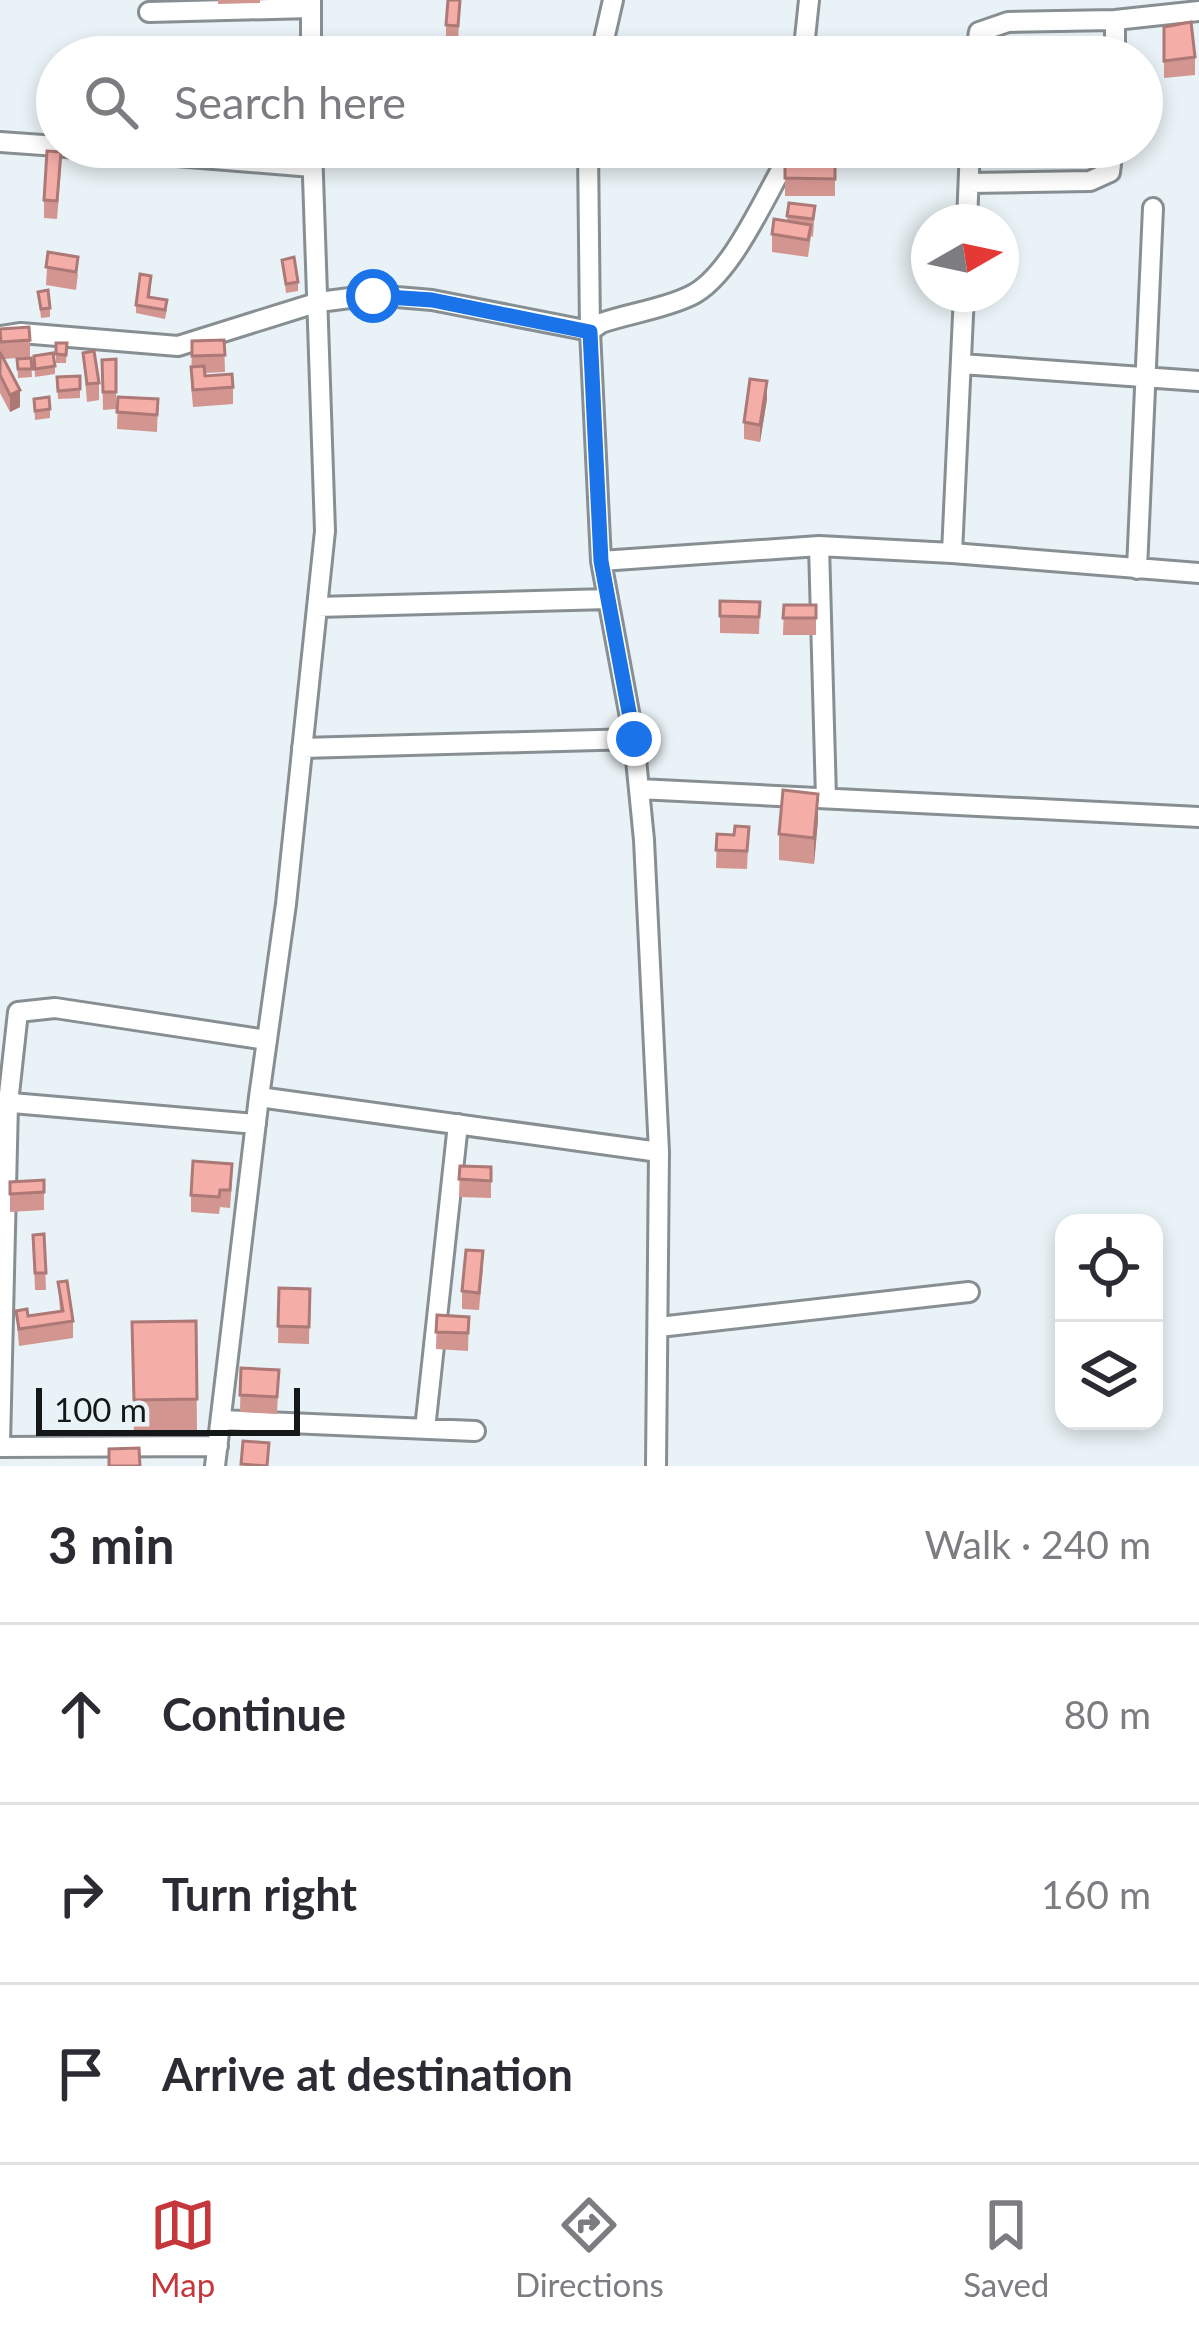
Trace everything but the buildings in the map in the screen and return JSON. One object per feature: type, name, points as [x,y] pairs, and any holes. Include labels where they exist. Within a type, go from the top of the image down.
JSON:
[{"type":"street","points":[[605,36],[613,0]]},
{"type":"street","points":[[805,36],[809,0]]},
{"type":"street","points":[[149,12],[311,4],[311,36]]},
{"type":"street","points":[[978,36],[1008,22],[1115,20],[1199,11]]},
{"type":"street","points":[[1115,20],[1115,36]]},
{"type":"street","points":[[0,142],[36,145]]},
{"type":"street","points":[[267,1040],[55,1008],[18,1012],[4,1102],[0,1446],[217,1456],[286,904],[325,531],[313,168]]},
{"type":"street","points":[[587,168],[601,561],[634,739],[644,840],[659,1152],[656,1466]]},
{"type":"street","points":[[590,332],[601,323],[690,297],[706,286],[730,259],[781,168]]},
{"type":"street","points":[[968,204],[969,168]]},
{"type":"street","points":[[969,183],[1090,181],[1110,168]]},
{"type":"street","points":[[1137,569],[1153,208]]},
{"type":"street","points":[[0,336],[21,333],[178,346],[319,302],[373,296],[403,296],[590,332]]},
{"type":"street","points":[[952,553],[963,312]]},
{"type":"street","points":[[961,364],[1199,381]]},
{"type":"street","points":[[601,561],[819,546],[1199,573]]},
{"type":"street","points":[[819,546],[826,798]]},
{"type":"street","points":[[317,607],[608,598]]},
{"type":"street","points":[[302,748],[634,739]]},
{"type":"street","points":[[639,788],[1199,817]]},
{"type":"street","points":[[259,1097],[659,1152]]},
{"type":"street","points":[[4,1102],[256,1124]]},
{"type":"street","points":[[424,1429],[458,1124]]},
{"type":"street","points":[[659,1327],[969,1292]]},
{"type":"street","points":[[221,1420],[475,1431]]},
{"type":"route","points":[[373,296],[432,300],[590,332],[601,561],[634,739]]}]
